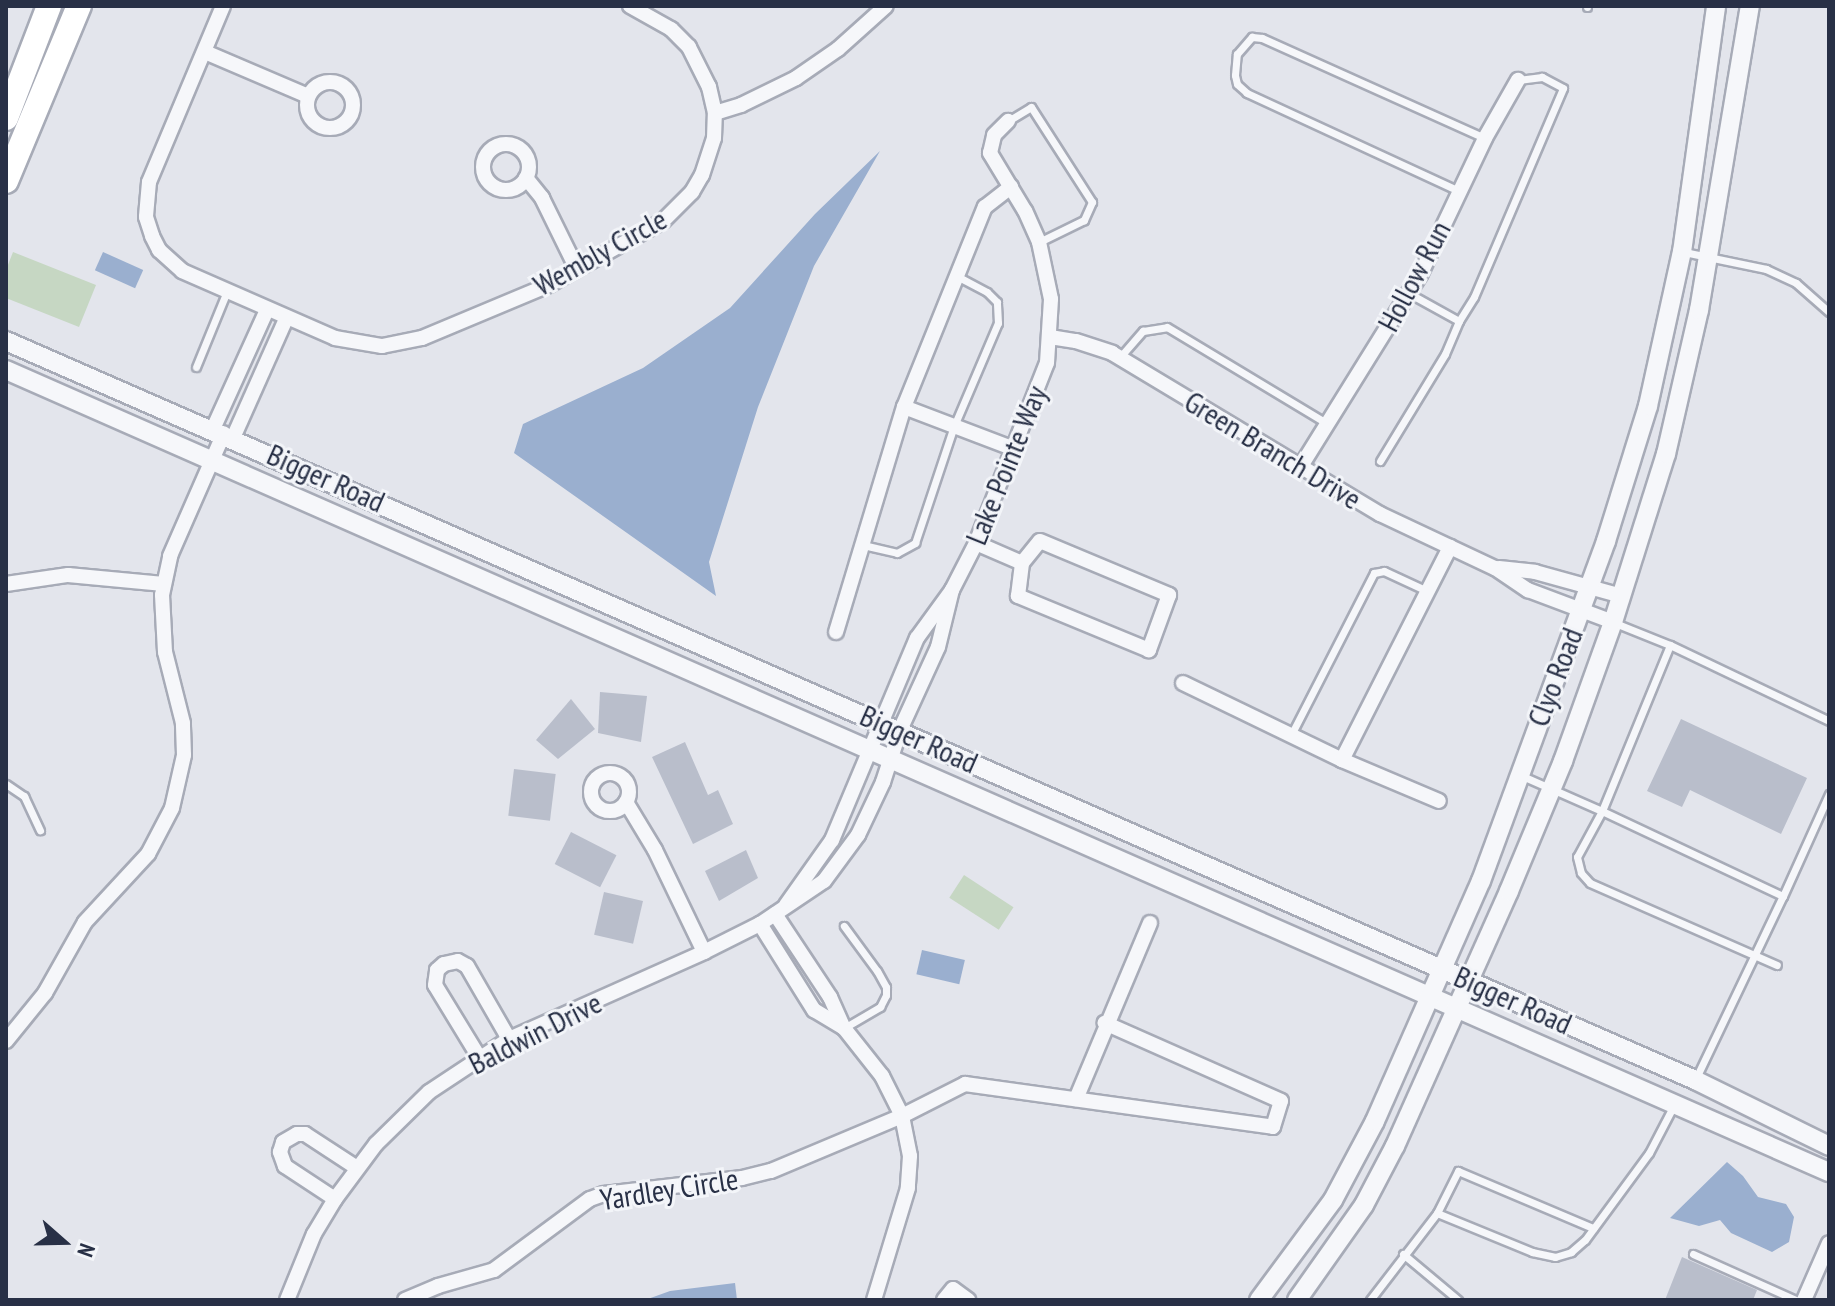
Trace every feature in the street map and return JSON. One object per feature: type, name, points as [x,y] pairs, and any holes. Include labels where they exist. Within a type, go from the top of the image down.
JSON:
[{"type":"main road","points":[[6,118],[49,6]]},
{"type":"main road","points":[[6,181],[79,6]]},
{"type":"street","name":"Wembly Circle","points":[[223,6],[149,182],[146,217],[152,236],[170,261],[227,291],[286,319],[361,344],[402,343],[549,285],[663,221],[692,192],[710,156],[715,113],[709,87],[689,47],[652,10],[630,6]]},
{"type":"street","points":[[715,113],[741,105],[796,78],[838,49],[886,6]]},
{"type":"street","name":"Clyo Road","points":[[1259,1300],[1333,1200],[1375,1121],[1481,881],[1589,586],[1648,406],[1682,252],[1716,6]]},
{"type":"street","name":"Clyo Road","points":[[1297,1300],[1364,1205],[1395,1146],[1552,787],[1613,622],[1666,454],[1710,256],[1750,6]]},
{"type":"street","points":[[205,52],[308,96]]},
{"type":"street","name":"Hollow Run","points":[[1301,466],[1410,294],[1485,138],[1518,80]]},
{"type":"street","name":"Lake Pointe Way","points":[[881,722],[917,638],[952,590],[976,543],[1012,448],[1035,399],[1050,337],[1051,299],[1039,242],[990,153],[994,135],[1008,121]]},
{"type":"street","points":[[526,178],[542,198],[577,269]]},
{"type":"street","points":[[836,632],[904,407],[985,207],[1011,187]]},
{"type":"street","points":[[6,1041],[45,993],[85,922],[148,854],[172,808],[184,755],[183,723],[165,652],[164,584],[170,556],[213,459],[267,310]]},
{"type":"street","points":[[223,433],[286,319]]},
{"type":"street","name":"Green Branch Drive","points":[[1050,337],[1093,345],[1119,358],[1380,514],[1495,568],[1528,590],[1613,622]]},
{"type":"street","name":"Bigger Road","points":[[6,341],[223,433],[1695,1080],[1829,1146]]},
{"type":"street","name":"Bigger Road","points":[[6,370],[1829,1172]]},
{"type":"street","points":[[904,407],[1012,448]]},
{"type":"street","points":[[1040,541],[1169,595],[1149,650],[1018,596],[1022,563],[1040,541]]},
{"type":"street","points":[[976,543],[1022,563]]},
{"type":"street","points":[[1342,760],[1450,547]]},
{"type":"street","name":"Green Branch Drive","points":[[1495,568],[1535,572],[1622,596]]},
{"type":"street","points":[[6,584],[68,575],[164,584]]},
{"type":"street","name":"Lake Pointe Way","points":[[890,758],[938,647],[952,590]]},
{"type":"street","points":[[1183,683],[1342,760],[1439,801]]},
{"type":"street","name":"Baldwin Drive","points":[[781,910],[832,840],[881,722]]},
{"type":"street","name":"Baldwin Drive","points":[[287,1300],[314,1234],[335,1199],[403,1114],[479,1057],[509,1039],[760,924],[824,881],[858,835],[890,758]]},
{"type":"street","points":[[626,802],[655,850],[704,952]]},
{"type":"street","points":[[781,910],[844,1028],[882,1076],[902,1116],[910,1156],[908,1188],[874,1300]]},
{"type":"street","points":[[1076,1099],[1105,1023],[1150,923]]},
{"type":"street","points":[[760,924],[814,1010],[844,1028]]},
{"type":"street","points":[[479,1057],[435,985],[437,970],[444,964],[458,961],[467,966],[509,1039]]},
{"type":"street","name":"Yardley Circle","points":[[405,1300],[438,1286],[494,1270],[590,1199],[604,1194],[771,1171],[902,1116],[965,1084],[1273,1127],[1281,1101],[1105,1023]]},
{"type":"street","points":[[335,1199],[285,1166],[280,1152],[283,1142],[297,1134],[309,1136],[357,1168]]},
{"type":"street","points":[[1804,1300],[1829,1243]]},
{"type":"street","points":[[944,1300],[953,1289],[968,1300]]},
{"type":"lane","points":[[1459,191],[1247,93],[1237,84],[1237,54],[1252,37],[1262,38],[1485,138]]},
{"type":"lane","points":[[1380,461],[1445,354],[1459,321],[1474,297],[1563,88],[1542,77],[1518,80]]},
{"type":"lane","points":[[1008,121],[1031,107],[1092,202],[1084,220],[1039,242]]},
{"type":"lane","points":[[1682,252],[1766,269],[1796,283],[1829,312]]},
{"type":"lane","points":[[863,545],[897,553],[915,543],[954,426],[998,323],[997,302],[987,292],[957,276]]},
{"type":"lane","points":[[196,367],[227,291]]},
{"type":"lane","points":[[1410,294],[1459,321]]},
{"type":"lane","points":[[1119,358],[1143,331],[1167,327],[1326,423]]},
{"type":"lane","points":[[1291,735],[1374,573],[1384,571],[1427,591]]},
{"type":"lane","points":[[1613,622],[1670,645],[1829,721]]},
{"type":"lane","points":[[1670,645],[1602,811],[1577,857],[1581,873],[1590,883],[1777,965]]},
{"type":"lane","points":[[1518,774],[1552,787],[1783,896]]},
{"type":"lane","points":[[6,784],[24,796],[40,831]]},
{"type":"lane","points":[[1695,1080],[1829,794]]},
{"type":"lane","points":[[844,926],[877,971],[886,987],[886,995],[871,1014],[844,1028]]},
{"type":"lane","points":[[1437,1213],[1532,1252],[1555,1257],[1571,1252],[1593,1228],[1649,1153],[1675,1103]]},
{"type":"lane","points":[[1372,1299],[1403,1254],[1437,1213],[1458,1171],[1593,1228]]},
{"type":"lane","points":[[1403,1254],[1458,1300]]},
{"type":"lane","points":[[1693,1254],[1796,1300]]},
{"type":"green space","points":[[13,252],[96,285],[79,327],[6,298],[6,270]]},
{"type":"green space","points":[[964,875],[1013,907],[999,930],[949,898]]},
{"type":"water","points":[[880,151],[814,266],[758,407],[709,562],[716,596],[514,453],[523,424],[643,368],[730,308],[815,214]]},
{"type":"water","points":[[103,252],[143,270],[135,288],[95,270]]},
{"type":"water","points":[[922,950],[965,960],[959,984],[916,974]]},
{"type":"water","points":[[1727,1162],[1743,1176],[1758,1197],[1786,1204],[1794,1217],[1789,1242],[1772,1252],[1731,1233],[1720,1220],[1699,1226],[1670,1218]]},
{"type":"water","points":[[735,1283],[737,1300],[645,1300],[670,1291]]},
{"type":"building","points":[[600,692],[647,696],[641,742],[598,733]]},
{"type":"building","points":[[571,699],[595,729],[558,759],[536,740]]},
{"type":"building","points":[[1681,719],[1807,778],[1781,834],[1690,790],[1682,807],[1647,791]]},
{"type":"building","points":[[685,742],[708,795],[718,790],[733,824],[693,844],[652,757]]},
{"type":"building","points":[[514,769],[556,774],[550,821],[508,816]]},
{"type":"building","points":[[571,832],[616,855],[600,887],[555,864]]},
{"type":"building","points":[[746,850],[758,878],[719,901],[705,871]]},
{"type":"building","points":[[604,892],[643,901],[633,944],[594,935]]},
{"type":"building","points":[[1682,1257],[1757,1290],[1753,1300],[1665,1300]]}]
